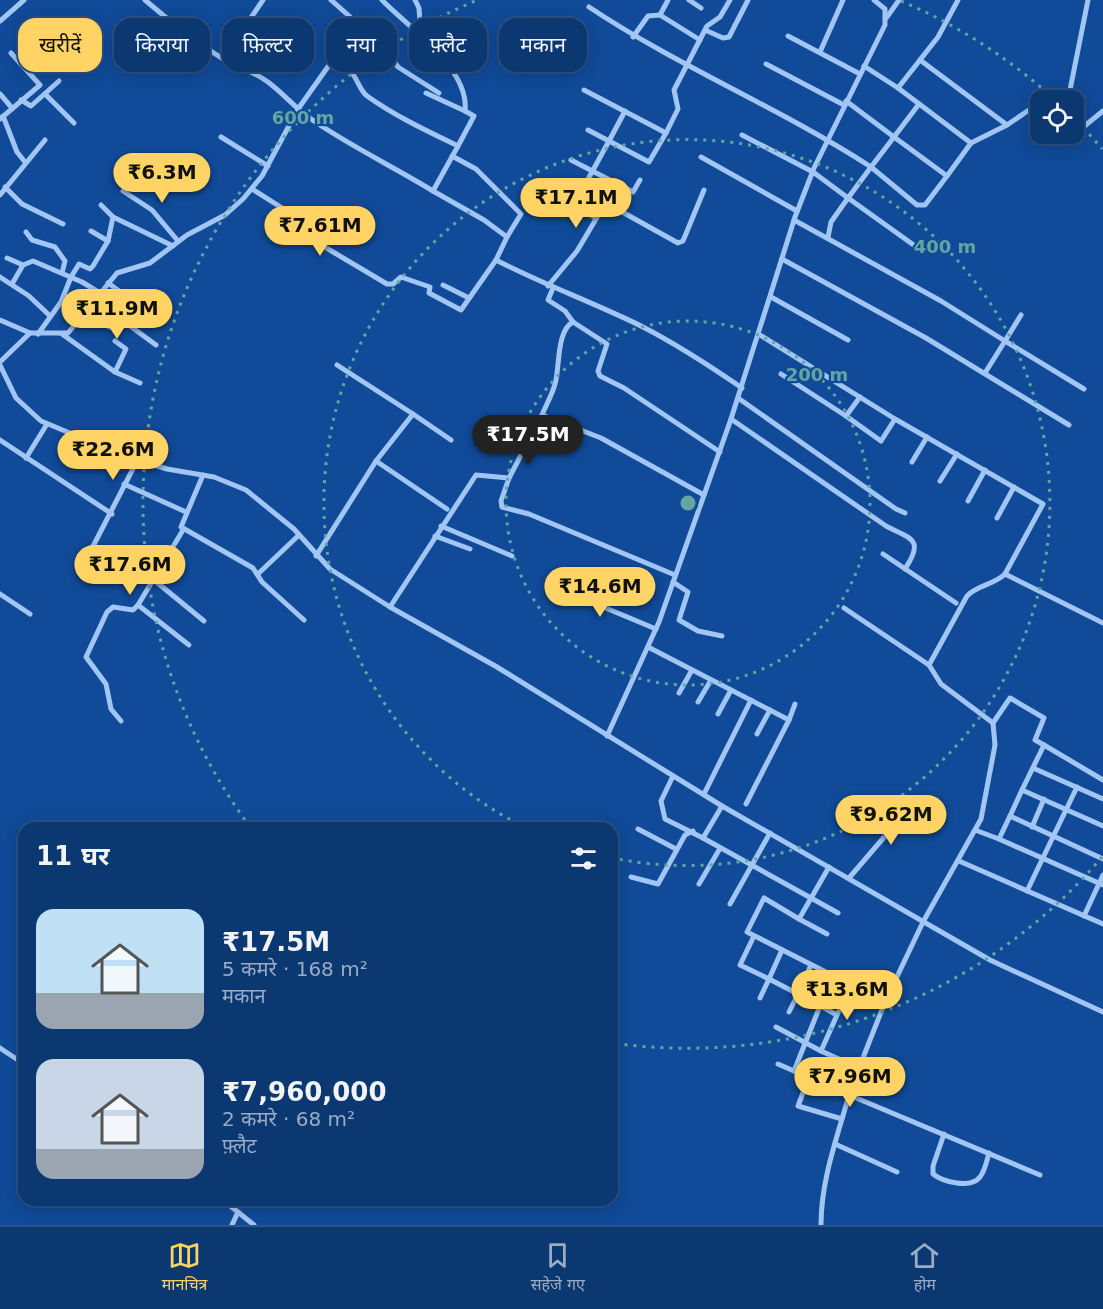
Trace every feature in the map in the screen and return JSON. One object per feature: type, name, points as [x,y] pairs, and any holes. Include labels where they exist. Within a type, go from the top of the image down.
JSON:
[{"type":"street","points":[[0,21],[24,0]]},
{"type":"street","points":[[145,0],[188,36],[222,58]]},
{"type":"street","points":[[331,0],[384,47],[398,67],[439,93]]},
{"type":"street","points":[[382,0],[409,26]]},
{"type":"street","points":[[415,0],[420,18]]},
{"type":"street","points":[[660,15],[668,0]]},
{"type":"street","points":[[688,0],[701,9]]},
{"type":"street","points":[[588,130],[649,162],[678,109],[673,94],[705,30],[720,17],[730,0]]},
{"type":"street","points":[[705,30],[723,38],[729,37],[748,0]]},
{"type":"street","points":[[820,52],[843,0]]},
{"type":"street","points":[[874,0],[885,9],[887,17]]},
{"type":"street","points":[[607,736],[656,629],[742,388],[797,211],[827,139],[887,17],[899,0]]},
{"type":"street","points":[[898,88],[938,37],[958,0]]},
{"type":"street","points":[[1070,90],[1088,0]]},
{"type":"street","points":[[250,18],[261,1]]},
{"type":"street","points":[[589,7],[633,37],[827,139],[871,167],[920,206],[926,205],[971,143],[1030,110]]},
{"type":"street","points":[[633,37],[648,16],[660,15],[700,40]]},
{"type":"street","points":[[788,36],[860,74]]},
{"type":"street","points":[[11,52],[40,85],[2,117],[17,152],[25,162]]},
{"type":"street","points":[[920,60],[1007,125]]},
{"type":"street","points":[[0,320],[30,333],[62,334],[73,330],[117,273],[150,263],[225,214],[252,189],[268,166],[298,109],[330,63],[335,61],[355,75],[365,95],[406,120],[458,146]]},
{"type":"street","points":[[766,64],[845,103],[947,176]]},
{"type":"street","points":[[864,66],[898,88],[971,143]]},
{"type":"street","points":[[249,72],[267,81],[298,109],[333,134],[484,220],[507,237]]},
{"type":"street","points":[[451,72],[461,83],[466,101],[465,111]]},
{"type":"street","points":[[21,100],[26,106],[31,106],[59,81]]},
{"type":"street","points":[[584,90],[666,133]]},
{"type":"street","points":[[426,93],[474,116],[433,191]]},
{"type":"street","points":[[0,94],[12,108]]},
{"type":"street","points":[[45,94],[74,123]]},
{"type":"street","points":[[828,237],[831,222],[919,104]]},
{"type":"street","points":[[596,218],[579,208],[576,201],[625,111]]},
{"type":"street","points":[[1084,126],[1103,111]]},
{"type":"street","points":[[742,135],[813,172],[922,252]]},
{"type":"street","points":[[221,137],[268,166]]},
{"type":"street","points":[[0,194],[45,140]]},
{"type":"street","points":[[252,189],[290,213],[296,230],[387,284],[393,284],[401,277],[408,278],[430,287],[429,293],[461,310],[496,260],[521,214],[476,169],[452,156]]},
{"type":"street","points":[[701,157],[797,211]]},
{"type":"street","points":[[571,160],[633,192],[640,180]]},
{"type":"street","points":[[5,187],[22,204],[63,224]]},
{"type":"street","points":[[704,190],[682,241],[678,243],[612,207],[602,209],[577,251],[550,287],[548,300],[565,311],[573,322],[607,344],[598,371],[600,376],[624,388],[720,452]]},
{"type":"street","points":[[123,191],[152,210],[176,244]]},
{"type":"street","points":[[101,205],[113,217],[176,244]]},
{"type":"street","points":[[38,334],[64,296],[79,264],[91,268],[108,241],[113,217]]},
{"type":"street","points":[[794,220],[828,237],[1084,389]]},
{"type":"street","points":[[91,231],[108,241]]},
{"type":"street","points":[[26,232],[32,240],[57,249],[64,261],[62,273]]},
{"type":"street","points":[[7,258],[22,266]]},
{"type":"street","points":[[496,260],[550,287],[641,326],[699,358],[742,388]]},
{"type":"street","points":[[782,260],[985,373],[1069,425]]},
{"type":"street","points":[[12,284],[22,266],[33,261],[71,277],[100,293]]},
{"type":"street","points":[[0,277],[12,284],[49,315]]},
{"type":"street","points":[[108,283],[157,318]]},
{"type":"street","points":[[442,285],[469,298]]},
{"type":"street","points":[[64,296],[88,308],[113,328],[126,323],[139,305]]},
{"type":"street","points":[[771,297],[848,340]]},
{"type":"street","points":[[985,373],[1022,315]]},
{"type":"street","points":[[573,322],[568,325],[557,355],[555,386],[509,477],[501,501],[502,507],[529,514],[675,575]]},
{"type":"street","points":[[126,323],[156,345]]},
{"type":"street","points":[[30,333],[0,363],[2,376],[27,411],[47,424],[167,469],[226,481],[246,490],[299,535],[330,569],[390,607],[488,662],[722,806],[923,922],[990,960],[1103,1012]]},
{"type":"street","points":[[62,334],[115,372],[140,383]]},
{"type":"street","points":[[760,334],[895,419],[1043,504],[1005,574],[990,585],[972,590],[928,665]]},
{"type":"street","points":[[115,341],[126,349],[115,372]]},
{"type":"street","points":[[338,365],[451,440]]},
{"type":"street","points":[[781,374],[881,441],[895,419]]},
{"type":"street","points":[[846,417],[860,397]]},
{"type":"street","points":[[738,398],[896,509],[905,513]]},
{"type":"street","points":[[316,556],[376,461],[413,414]]},
{"type":"street","points":[[542,415],[600,438],[704,495]]},
{"type":"street","points":[[731,419],[886,526],[910,538],[916,546],[905,569]]},
{"type":"street","points":[[26,458],[47,424]]},
{"type":"street","points":[[912,462],[927,437]]},
{"type":"street","points":[[0,440],[112,514]]},
{"type":"street","points":[[940,481],[957,454]]},
{"type":"street","points":[[87,558],[112,514],[124,484],[138,459]]},
{"type":"street","points":[[376,461],[447,509]]},
{"type":"street","points":[[968,501],[985,471]]},
{"type":"street","points":[[203,475],[186,512],[181,527],[183,531],[259,573],[262,582],[304,620]]},
{"type":"street","points":[[390,607],[476,475],[509,477]]},
{"type":"street","points":[[124,484],[186,512]]},
{"type":"street","points":[[997,518],[1014,487]]},
{"type":"street","points":[[441,526],[512,556]]},
{"type":"street","points":[[121,722],[111,709],[106,684],[86,657],[108,612],[113,607],[133,610],[138,605],[183,531]]},
{"type":"street","points":[[259,573],[299,535]]},
{"type":"street","points":[[435,536],[470,549]]},
{"type":"street","points":[[883,554],[956,603]]},
{"type":"street","points":[[1005,574],[1103,623]]},
{"type":"street","points":[[154,580],[204,621]]},
{"type":"street","points":[[673,582],[688,592],[679,620],[698,631],[722,636]]},
{"type":"street","points":[[554,586],[656,629]]},
{"type":"street","points":[[0,594],[30,614]]},
{"type":"street","points":[[138,605],[189,645]]},
{"type":"street","points":[[844,608],[928,665],[941,684],[993,723]]},
{"type":"street","points":[[648,647],[789,720]]},
{"type":"street","points":[[679,693],[692,670]]},
{"type":"street","points":[[699,702],[711,680]]},
{"type":"street","points":[[718,714],[731,690]]},
{"type":"street","points":[[821,1225],[821,1203],[834,1144],[858,1068],[885,1002],[923,922],[959,861],[987,801],[995,745],[993,723],[1010,698],[1044,718],[1035,740],[1103,780]]},
{"type":"street","points":[[704,795],[751,700]]},
{"type":"street","points":[[746,804],[795,704]]},
{"type":"street","points":[[757,734],[770,710]]},
{"type":"street","points":[[999,839],[1044,745]]},
{"type":"street","points":[[1033,768],[1103,799]]},
{"type":"street","points":[[673,776],[662,801],[665,819],[693,831],[719,849],[752,867],[761,869],[838,913]]},
{"type":"street","points":[[1027,891],[1077,788]]},
{"type":"street","points":[[1022,790],[1103,826]]},
{"type":"street","points":[[849,878],[916,800]]},
{"type":"street","points":[[1032,826],[1044,800]]},
{"type":"street","points":[[703,838],[722,806]]},
{"type":"street","points":[[1010,816],[1103,859]]},
{"type":"street","points":[[638,829],[676,849]]},
{"type":"street","points":[[975,830],[1101,884]]},
{"type":"street","points":[[631,877],[658,884],[685,835],[693,831]]},
{"type":"street","points":[[729,904],[770,833]]},
{"type":"street","points":[[699,884],[719,849]]},
{"type":"street","points":[[959,861],[1103,924]]},
{"type":"street","points":[[799,919],[830,867]]},
{"type":"street","points":[[1084,916],[1101,884],[1103,875]]},
{"type":"street","points":[[827,934],[764,898],[747,932],[885,1002]]},
{"type":"street","points":[[754,936],[740,965],[837,1015]]},
{"type":"street","points":[[760,998],[782,950]]},
{"type":"street","points":[[789,1012],[811,965]]},
{"type":"street","points":[[821,1051],[852,985]]},
{"type":"street","points":[[794,1071],[820,1006]]},
{"type":"street","points":[[776,1027],[858,1068]]},
{"type":"street","points":[[0,1048],[18,1060]]},
{"type":"street","points":[[778,1064],[1040,1175]]},
{"type":"street","points":[[809,1077],[798,1106],[842,1119]]},
{"type":"street","points":[[944,1134],[933,1166],[933,1174],[937,1177],[958,1183],[976,1180],[982,1175],[989,1153]]},
{"type":"street","points":[[834,1144],[897,1172]]},
{"type":"street","points":[[230,1206],[254,1225]]},
{"type":"street","points":[[232,1225],[238,1212]]}]
